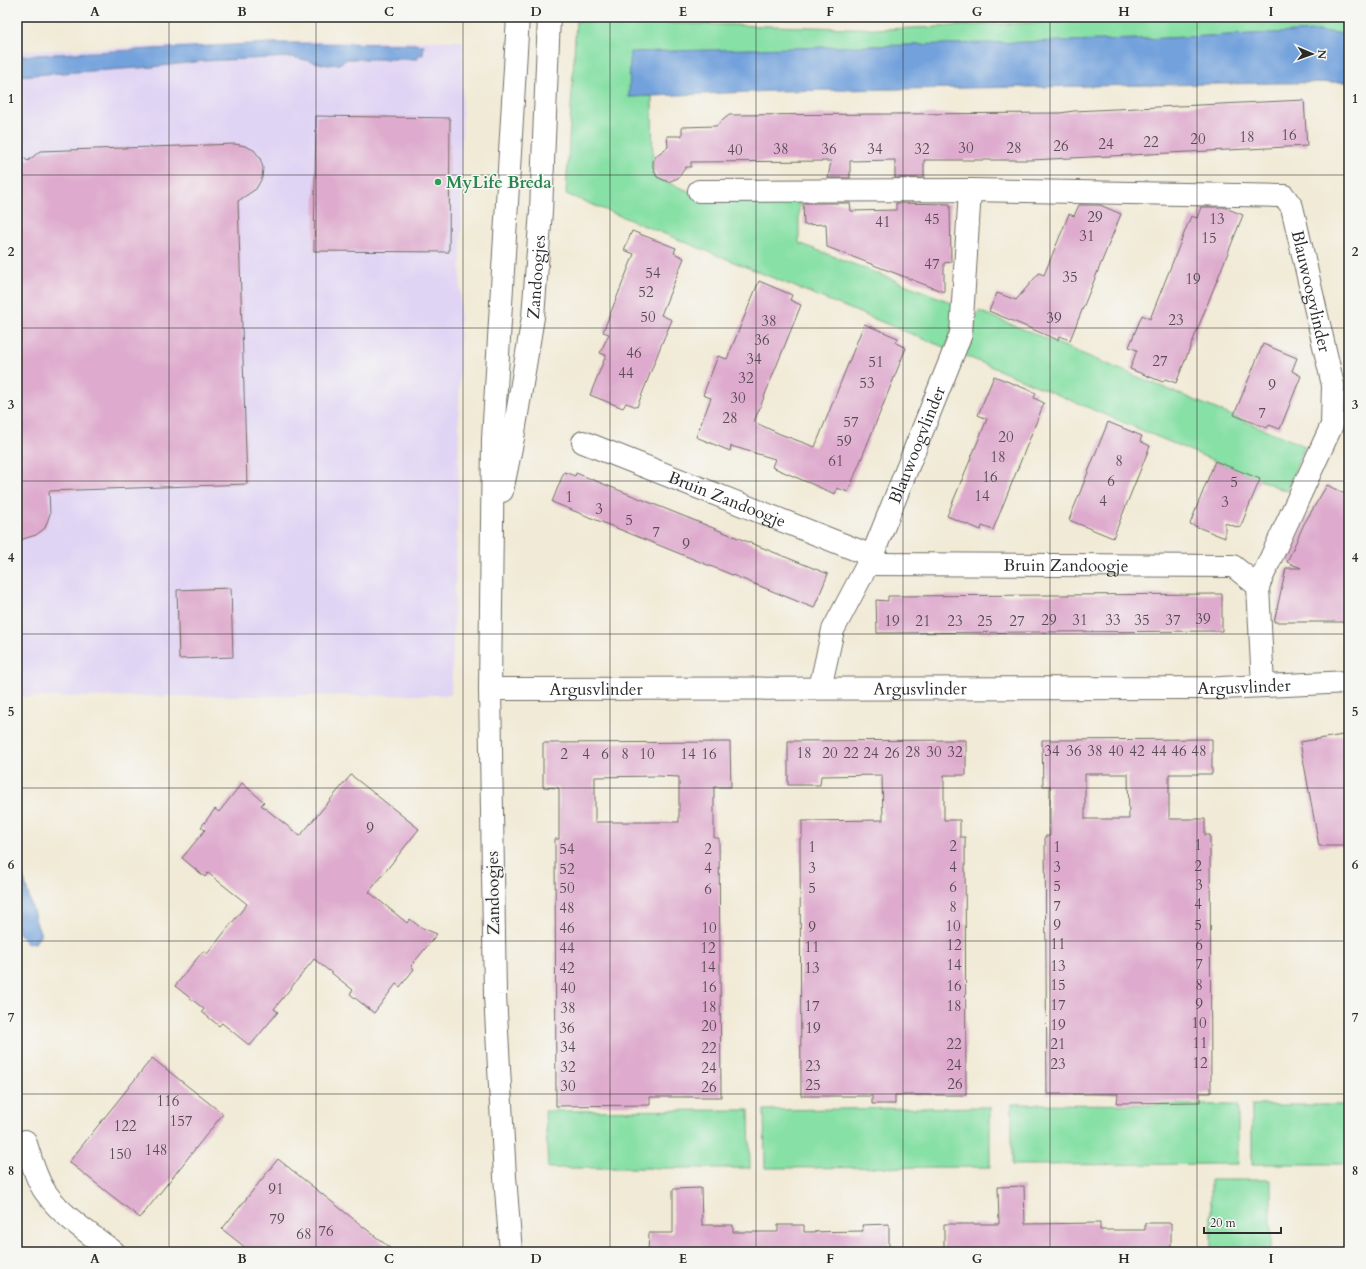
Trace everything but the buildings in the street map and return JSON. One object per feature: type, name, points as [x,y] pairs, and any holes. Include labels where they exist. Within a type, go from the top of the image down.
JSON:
[{"type":"street","name":"Zandoogjes","points":[[511,1252],[505,1177],[495,995],[490,689],[492,439],[518,17]]},
{"type":"street","name":"Zandoogjes","points":[[492,533],[513,438],[533,317],[541,211],[549,17]]},
{"type":"street","name":"Blauwoogvlinder","points":[[699,191],[970,190],[1284,196],[1292,206],[1334,385],[1332,425],[1258,586],[1263,686]]},
{"type":"street","name":"Blauwoogvlinder","points":[[820,688],[833,630],[869,560],[961,334],[970,190]]},
{"type":"street","name":"Bruin Zandoogje","points":[[583,442],[869,560],[1232,566],[1258,586]]},
{"type":"street","name":"Argusvlinder","points":[[490,689],[1221,688],[1349,682]]},
{"type":"street","points":[[25,1141],[36,1175],[46,1193],[71,1220],[114,1252]]},
{"type":"shaded area","points":[[314,41],[463,41],[458,504],[451,695],[17,697],[17,51]]},
{"type":"green space","points":[[1170,17],[1349,17],[1349,34],[1318,31],[1143,39],[829,48],[629,97],[652,96],[653,177],[722,204],[729,193],[799,192],[799,243],[958,305],[946,348],[566,194],[576,21],[887,29]]},
{"type":"green space","points":[[979,311],[1305,446],[1286,491],[961,354]]},
{"type":"green space","points":[[1012,1104],[1238,1105],[1238,1164],[1012,1165]]},
{"type":"green space","points":[[1252,1105],[1349,1105],[1349,1164],[1252,1164]]},
{"type":"green space","points":[[990,1107],[990,1167],[765,1168],[764,1110]]},
{"type":"green space","points":[[749,1110],[750,1168],[548,1168],[545,1111]]},
{"type":"green space","points":[[1211,1180],[1271,1180],[1271,1252],[1211,1252]]},
{"type":"water","points":[[1318,31],[1349,34],[1349,82],[775,91],[629,97],[630,52],[1143,39]]},
{"type":"water","points":[[271,43],[424,45],[423,55],[418,55],[418,59],[347,59],[339,64],[327,65],[292,57],[204,61],[153,67],[17,76],[17,56]]},
{"type":"water","points":[[17,855],[41,934],[35,943],[26,943],[17,930]]},
{"type":"place","name":"MyLife Breda","points":[[438,182]]}]
